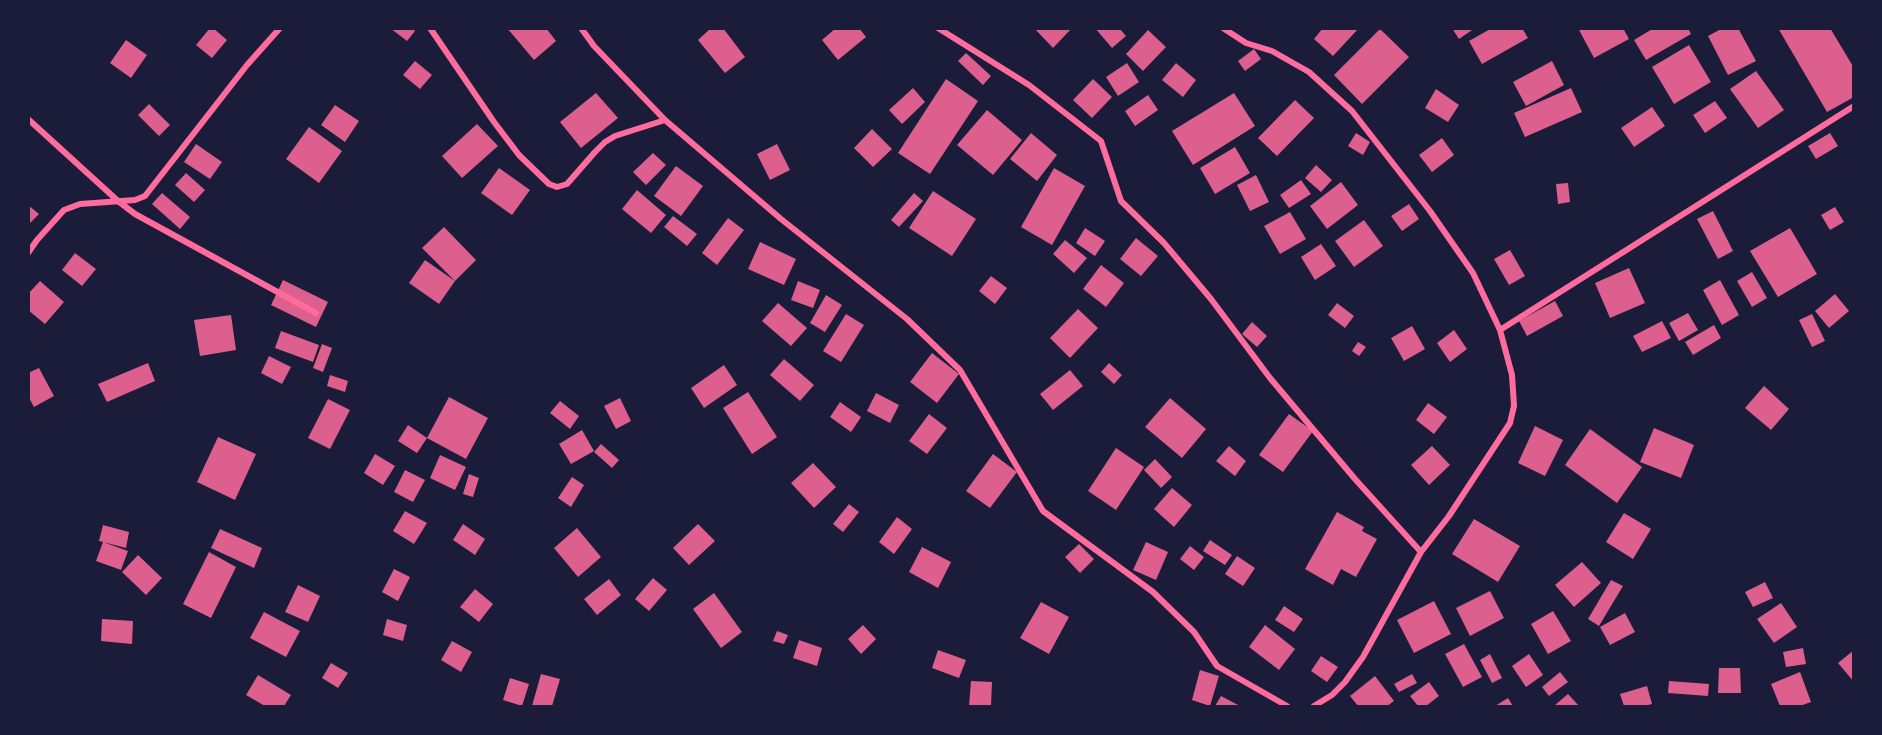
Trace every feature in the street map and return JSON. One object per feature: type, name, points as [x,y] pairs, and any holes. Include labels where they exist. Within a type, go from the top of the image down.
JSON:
[{"type":"street","points":[[28,253],[64,210],[80,204],[135,200],[152,189],[247,66],[280,28]]},
{"type":"street","points":[[430,28],[519,155],[549,184],[557,187],[567,184],[604,142],[615,136],[665,120]]},
{"type":"street","points":[[581,28],[594,46],[665,120],[781,219],[907,319],[960,370],[1043,511],[1153,592],[1194,632],[1217,666],[1287,706]]},
{"type":"street","points":[[938,28],[1029,85],[1101,141],[1121,201],[1164,243],[1211,299],[1270,378],[1421,552]]},
{"type":"street","points":[[1223,28],[1246,43],[1272,51],[1309,72],[1352,111],[1430,211],[1473,273],[1500,330],[1512,375],[1514,406],[1510,423],[1449,516],[1421,552],[1363,657],[1345,682],[1332,695],[1314,706]]},
{"type":"street","points":[[1500,330],[1854,106]]},
{"type":"street","points":[[28,119],[135,214],[316,313]]},
{"type":"building","points":[[210,28],[227,40],[212,58],[196,45]]},
{"type":"building","points":[[390,28],[412,28],[415,31],[407,41]]},
{"type":"building","points":[[507,28],[546,28],[556,41],[534,60]]},
{"type":"building","points":[[711,28],[723,28],[745,57],[725,73],[698,40]]},
{"type":"building","points":[[836,28],[859,28],[866,37],[838,60],[822,40]]},
{"type":"building","points":[[1034,28],[1072,28],[1053,48]]},
{"type":"building","points":[[1095,28],[1119,28],[1126,36],[1112,48]]},
{"type":"building","points":[[1323,28],[1359,28],[1333,56],[1314,39]]},
{"type":"building","points":[[1452,28],[1475,28],[1459,39]]},
{"type":"building","points":[[1492,28],[1522,28],[1528,38],[1482,64],[1469,41]]},
{"type":"building","points":[[1578,28],[1623,28],[1629,39],[1594,58]]},
{"type":"building","points":[[1654,28],[1688,28],[1691,34],[1646,60],[1634,40]]},
{"type":"building","points":[[1723,28],[1738,28],[1756,61],[1728,75],[1708,36]]},
{"type":"building","points":[[1778,28],[1830,28],[1854,68],[1854,97],[1827,112]]},
{"type":"building","points":[[1380,29],[1409,57],[1362,104],[1334,75]]},
{"type":"building","points":[[1148,30],[1166,47],[1143,71],[1126,54]]},
{"type":"building","points":[[126,40],[147,55],[131,78],[110,63]]},
{"type":"building","points":[[1689,45],[1711,82],[1674,104],[1652,67]]},
{"type":"building","points":[[1254,49],[1261,59],[1245,71],[1238,61]]},
{"type":"building","points":[[966,53],[991,76],[983,85],[958,61]]},
{"type":"building","points":[[415,61],[432,75],[420,89],[403,75]]},
{"type":"building","points":[[1552,61],[1564,85],[1526,106],[1513,82]]},
{"type":"building","points":[[1127,63],[1139,82],[1118,96],[1106,77]]},
{"type":"building","points":[[1176,63],[1196,80],[1183,97],[1162,80]]},
{"type":"building","points":[[1756,71],[1784,110],[1758,128],[1730,89]]},
{"type":"building","points":[[946,79],[978,101],[930,174],[898,153]]},
{"type":"building","points":[[1093,79],[1112,97],[1092,118],[1073,100]]},
{"type":"building","points":[[913,88],[925,102],[902,124],[889,110]]},
{"type":"building","points":[[1571,88],[1582,112],[1525,137],[1514,113]]},
{"type":"building","points":[[1436,89],[1459,105],[1448,122],[1425,108]]},
{"type":"building","points":[[596,93],[618,118],[581,148],[560,122]]},
{"type":"building","points":[[1234,93],[1255,126],[1193,165],[1172,131]]},
{"type":"building","points":[[1148,95],[1158,110],[1135,126],[1125,111]]},
{"type":"building","points":[[1295,100],[1314,118],[1277,156],[1258,138]]},
{"type":"building","points":[[1715,101],[1727,118],[1705,133],[1693,115]]},
{"type":"building","points":[[149,104],[170,125],[159,136],[138,115]]},
{"type":"building","points":[[335,105],[359,121],[345,142],[321,125]]},
{"type":"building","points":[[1652,107],[1665,126],[1634,147],[1621,128]]},
{"type":"building","points":[[987,110],[1022,140],[993,175],[957,145]]},
{"type":"building","points":[[477,124],[498,146],[462,178],[442,156]]},
{"type":"building","points":[[309,127],[342,151],[319,183],[286,159]]},
{"type":"building","points":[[872,129],[892,149],[873,167],[854,148]]},
{"type":"building","points":[[1031,133],[1057,155],[1037,181],[1010,159]]},
{"type":"building","points":[[1356,133],[1370,142],[1363,155],[1348,146]]},
{"type":"building","points":[[1830,133],[1838,146],[1816,159],[1808,146]]},
{"type":"building","points":[[1442,138],[1454,155],[1432,172],[1419,155]]},
{"type":"building","points":[[196,144],[222,162],[210,179],[184,162]]},
{"type":"building","points":[[777,144],[790,170],[770,180],[757,154]]},
{"type":"building","points":[[1235,147],[1250,173],[1215,194],[1200,168]]},
{"type":"building","points":[[653,153],[666,165],[646,185],[633,172]]},
{"type":"building","points":[[1316,165],[1332,180],[1321,192],[1305,178]]},
{"type":"building","points":[[676,166],[703,186],[681,216],[654,196]]},
{"type":"building","points":[[499,168],[530,190],[512,215],[481,193]]},
{"type":"building","points":[[1054,168],[1085,186],[1052,245],[1021,227]]},
{"type":"building","points":[[186,173],[205,190],[194,202],[175,185]]},
{"type":"building","points":[[1256,175],[1269,202],[1250,211],[1237,185]]},
{"type":"building","points":[[1301,180],[1311,194],[1289,208],[1280,195]]},
{"type":"building","points":[[1341,182],[1358,205],[1327,229],[1310,206]]},
{"type":"building","points":[[1568,183],[1570,202],[1558,204],[1556,184]]},
{"type":"building","points":[[637,190],[666,215],[651,233],[622,209]]},
{"type":"building","points":[[933,191],[976,219],[952,256],[909,228]]},
{"type":"building","points":[[162,193],[190,217],[180,229],[152,204]]},
{"type":"building","points":[[914,193],[923,201],[899,227],[891,220]]},
{"type":"building","points":[[1409,204],[1419,219],[1402,231],[1391,216]]},
{"type":"building","points":[[28,205],[39,214],[28,225]]},
{"type":"building","points":[[1835,207],[1844,222],[1830,230],[1821,215]]},
{"type":"building","points":[[1713,211],[1733,251],[1718,259],[1697,219]]},
{"type":"building","points":[[1290,212],[1306,239],[1280,254],[1264,226]]},
{"type":"building","points":[[673,216],[697,234],[687,246],[664,227]]},
{"type":"building","points":[[728,218],[744,230],[717,265],[702,253]]},
{"type":"building","points":[[1364,220],[1383,246],[1354,267],[1335,241]]},
{"type":"building","points":[[444,227],[476,260],[455,281],[422,248]]},
{"type":"building","points":[[1085,228],[1105,241],[1095,256],[1076,243]]},
{"type":"building","points":[[1790,228],[1817,274],[1778,297],[1750,251]]},
{"type":"building","points":[[1136,238],[1158,256],[1141,276],[1120,259]]},
{"type":"building","points":[[1065,240],[1087,258],[1074,273],[1053,254]]},
{"type":"building","points":[[760,242],[796,259],[784,285],[748,269]]},
{"type":"building","points":[[1321,244],[1336,266],[1315,280],[1301,257]]},
{"type":"building","points":[[1510,250],[1525,276],[1509,285],[1494,259]]},
{"type":"building","points":[[75,253],[96,269],[82,286],[62,270]]},
{"type":"building","points":[[425,260],[455,281],[439,304],[409,283]]},
{"type":"building","points":[[1101,265],[1124,283],[1106,307],[1083,289]]},
{"type":"building","points":[[1629,268],[1645,303],[1610,318],[1595,283]]},
{"type":"building","points":[[1752,272],[1767,298],[1752,307],[1737,281]]},
{"type":"building","points":[[991,276],[1007,288],[995,304],[979,291]]},
{"type":"building","points":[[283,280],[328,302],[316,327],[271,305]]},
{"type":"building","points":[[1720,280],[1739,315],[1722,325],[1703,290]]},
{"type":"building","points":[[40,281],[64,302],[45,324],[28,310],[28,294]]},
{"type":"building","points":[[798,281],[820,290],[813,308],[791,300]]},
{"type":"building","points":[[1835,294],[1849,311],[1829,328],[1815,311]]},
{"type":"building","points":[[826,295],[842,305],[825,332],[810,323]]},
{"type":"building","points":[[1555,301],[1563,316],[1527,336],[1519,321]]},
{"type":"building","points":[[778,303],[807,328],[791,346],[762,321]]},
{"type":"building","points":[[1337,303],[1354,316],[1345,328],[1328,315]]},
{"type":"building","points":[[1078,309],[1098,328],[1070,358],[1050,338]]},
{"type":"building","points":[[1688,313],[1698,330],[1679,341],[1669,323]]},
{"type":"building","points":[[846,314],[864,325],[841,362],[823,351]]},
{"type":"building","points":[[1812,314],[1825,341],[1812,347],[1799,320]]},
{"type":"building","points":[[231,315],[236,350],[200,356],[194,320]]},
{"type":"building","points":[[1662,321],[1671,338],[1642,352],[1633,336]]},
{"type":"building","points":[[1252,322],[1267,336],[1257,347],[1242,334]]},
{"type":"building","points":[[1714,325],[1721,338],[1693,355],[1685,342]]},
{"type":"building","points":[[1412,326],[1425,349],[1404,361],[1391,338]]},
{"type":"building","points":[[1454,330],[1467,349],[1450,362],[1437,343]]},
{"type":"building","points":[[281,331],[319,345],[313,362],[275,348]]},
{"type":"building","points":[[1358,342],[1366,347],[1359,356],[1352,351]]},
{"type":"building","points":[[322,344],[332,348],[323,372],[313,368]]},
{"type":"building","points":[[932,353],[959,374],[937,403],[910,382]]},
{"type":"building","points":[[269,356],[291,367],[282,384],[261,373]]},
{"type":"building","points":[[784,359],[814,385],[800,401],[770,375]]},
{"type":"building","points":[[148,363],[155,381],[107,402],[98,384]]},
{"type":"building","points":[[1109,363],[1122,375],[1114,384],[1101,372]]},
{"type":"building","points":[[724,365],[737,385],[704,408],[691,388]]},
{"type":"building","points":[[39,368],[54,396],[34,407],[28,396],[28,373]]},
{"type":"building","points":[[1070,370],[1083,386],[1053,410],[1040,394]]},
{"type":"building","points":[[330,375],[348,381],[345,392],[327,386]]},
{"type":"building","points":[[1764,386],[1789,409],[1771,430],[1745,408]]},
{"type":"building","points":[[748,392],[777,437],[752,454],[723,408]]},
{"type":"building","points":[[876,393],[899,405],[890,423],[867,411]]},
{"type":"building","points":[[449,397],[488,418],[466,459],[427,438]]},
{"type":"building","points":[[620,398],[631,421],[616,429],[604,406]]},
{"type":"building","points":[[1170,398],[1206,429],[1182,458],[1145,427]]},
{"type":"building","points":[[328,399],[350,410],[330,449],[308,438]]},
{"type":"building","points":[[560,401],[579,416],[570,429],[550,413]]},
{"type":"building","points":[[840,402],[861,417],[851,432],[830,417]]},
{"type":"building","points":[[1428,403],[1447,417],[1434,434],[1416,420]]},
{"type":"building","points":[[929,414],[947,428],[927,454],[909,441]]},
{"type":"building","points":[[1289,414],[1313,431],[1283,472],[1259,455]]},
{"type":"building","points":[[408,425],[427,438],[417,453],[398,441]]},
{"type":"building","points":[[1535,426],[1563,440],[1545,476],[1518,463]]},
{"type":"building","points":[[1654,428],[1694,445],[1681,478],[1640,462]]},
{"type":"building","points":[[1590,429],[1642,467],[1617,503],[1565,465]]},
{"type":"building","points":[[582,430],[594,451],[571,464],[559,444]]},
{"type":"building","points":[[218,437],[256,454],[235,500],[197,482]]},
{"type":"building","points":[[601,444],[619,460],[612,468],[594,452]]},
{"type":"building","points":[[1229,446],[1246,461],[1235,476],[1216,461]]},
{"type":"building","points":[[1432,446],[1450,465],[1429,485],[1411,465]]},
{"type":"building","points":[[1116,448],[1144,467],[1116,510],[1088,491]]},
{"type":"building","points":[[375,454],[395,466],[383,485],[364,473]]},
{"type":"building","points":[[993,454],[1017,472],[990,508],[966,491]]},
{"type":"building","points":[[440,455],[466,467],[455,490],[430,478]]},
{"type":"building","points":[[1155,459],[1172,477],[1161,488],[1144,470]]},
{"type":"building","points":[[813,463],[836,487],[814,508],[791,483]]},
{"type":"building","points":[[405,470],[425,480],[413,502],[394,492]]},
{"type":"building","points":[[469,474],[479,478],[473,497],[463,494]]},
{"type":"building","points":[[572,477],[584,485],[571,507],[558,498]]},
{"type":"building","points":[[1172,488],[1192,505],[1174,527],[1154,509]]},
{"type":"building","points":[[849,504],[859,512],[843,532],[833,524]]},
{"type":"building","points":[[405,511],[427,523],[414,544],[393,531]]},
{"type":"building","points":[[1337,512],[1364,527],[1362,531],[1377,539],[1356,577],[1341,569],[1333,585],[1305,569]]},
{"type":"building","points":[[1624,513],[1651,529],[1633,559],[1606,542]]},
{"type":"building","points":[[897,517],[912,529],[894,554],[879,542]]},
{"type":"building","points":[[1474,519],[1520,546],[1498,582],[1452,554]]},
{"type":"building","points":[[463,524],[485,539],[475,555],[453,540]]},
{"type":"building","points":[[698,524],[715,541],[689,565],[673,548]]},
{"type":"building","points":[[103,525],[129,532],[126,548],[99,541]]},
{"type":"building","points":[[577,528],[601,557],[578,577],[554,548]]},
{"type":"building","points":[[220,529],[262,548],[254,568],[211,548]]},
{"type":"building","points":[[1210,540],[1232,555],[1225,565],[1203,551]]},
{"type":"building","points":[[103,542],[128,551],[121,570],[96,561]]},
{"type":"building","points":[[1146,542],[1168,552],[1156,580],[1133,570]]},
{"type":"building","points":[[1079,544],[1094,559],[1080,573],[1065,557]]},
{"type":"building","points":[[1190,546],[1204,557],[1194,570],[1180,559]]},
{"type":"building","points":[[922,547],[951,562],[938,588],[909,572]]},
{"type":"building","points":[[209,552],[236,567],[211,618],[183,604]]},
{"type":"building","points":[[138,555],[162,578],[146,595],[122,572]]},
{"type":"building","points":[[1237,556],[1255,568],[1243,586],[1225,574]]},
{"type":"building","points":[[1582,562],[1601,583],[1574,607],[1555,585]]},
{"type":"building","points":[[394,569],[410,577],[398,601],[382,592]]},
{"type":"building","points":[[653,578],[667,590],[649,611],[635,599]]},
{"type":"building","points":[[609,579],[621,595],[597,615],[584,599]]},
{"type":"building","points":[[1611,580],[1623,586],[1599,626],[1588,619]]},
{"type":"building","points":[[1765,582],[1773,598],[1753,607],[1745,592]]},
{"type":"building","points":[[298,585],[320,596],[308,622],[285,612]]},
{"type":"building","points":[[475,589],[493,604],[479,622],[460,607]]},
{"type":"building","points":[[1490,591],[1504,618],[1470,636],[1456,608]]},
{"type":"building","points":[[714,593],[742,632],[721,648],[693,609]]},
{"type":"building","points":[[1434,601],[1451,634],[1414,653],[1397,620]]},
{"type":"building","points":[[1041,602],[1069,617],[1049,654],[1020,638]]},
{"type":"building","points":[[1781,603],[1797,627],[1774,643],[1757,619]]},
{"type":"building","points":[[1284,606],[1303,619],[1294,632],[1275,620]]},
{"type":"building","points":[[1553,611],[1571,641],[1548,654],[1531,624]]},
{"type":"building","points":[[264,612],[300,631],[286,657],[250,638]]},
{"type":"building","points":[[1625,613],[1635,632],[1610,645],[1600,627]]},
{"type":"building","points":[[102,619],[133,621],[132,644],[101,641]]},
{"type":"building","points":[[387,619],[407,625],[403,641],[383,635]]},
{"type":"building","points":[[863,625],[876,639],[861,654],[848,639]]},
{"type":"building","points":[[1265,625],[1295,649],[1279,670],[1249,647]]},
{"type":"building","points":[[777,631],[788,635],[784,644],[773,641]]},
{"type":"building","points":[[799,640],[822,648],[817,666],[793,658]]},
{"type":"building","points":[[452,641],[472,652],[461,672],[441,660]]},
{"type":"building","points":[[1464,644],[1482,677],[1463,687],[1445,654]]},
{"type":"building","points":[[1803,648],[1806,664],[1786,667],[1783,652]]},
{"type":"building","points":[[938,650],[966,660],[959,678],[932,668]]},
{"type":"building","points":[[1854,650],[1854,682],[1838,663]]},
{"type":"building","points":[[1490,654],[1502,678],[1492,683],[1480,660]]},
{"type":"building","points":[[1529,654],[1543,675],[1526,687],[1512,666]]},
{"type":"building","points":[[1321,656],[1338,667],[1327,682],[1311,671]]},
{"type":"building","points":[[331,663],[348,673],[338,688],[322,678]]},
{"type":"building","points":[[1719,668],[1740,668],[1741,693],[1718,693]]},
{"type":"building","points":[[1200,670],[1219,676],[1210,706],[1192,700]]},
{"type":"building","points":[[1560,672],[1568,682],[1549,696],[1542,687]]},
{"type":"building","points":[[1800,672],[1811,702],[1800,706],[1780,706],[1771,684]]},
{"type":"building","points":[[541,674],[560,679],[552,706],[532,706]]},
{"type":"building","points":[[1412,674],[1417,683],[1399,692],[1394,684]]},
{"type":"building","points":[[258,675],[291,695],[284,706],[265,706],[246,695]]},
{"type":"building","points":[[1375,676],[1394,701],[1387,706],[1358,706],[1350,696]]},
{"type":"building","points":[[510,678],[529,684],[522,706],[503,700]]},
{"type":"building","points":[[971,681],[992,682],[991,706],[969,706]]},
{"type":"building","points":[[1669,681],[1709,684],[1708,696],[1668,693]]},
{"type":"building","points":[[1429,682],[1439,696],[1426,706],[1418,706],[1410,696]]},
{"type":"building","points":[[1647,686],[1652,704],[1624,706],[1620,694]]},
{"type":"building","points":[[1568,694],[1579,706],[1555,705]]},
{"type":"building","points":[[1221,696],[1240,706],[1215,706]]},
{"type":"building","points":[[1508,698],[1513,706],[1495,706]]}]
